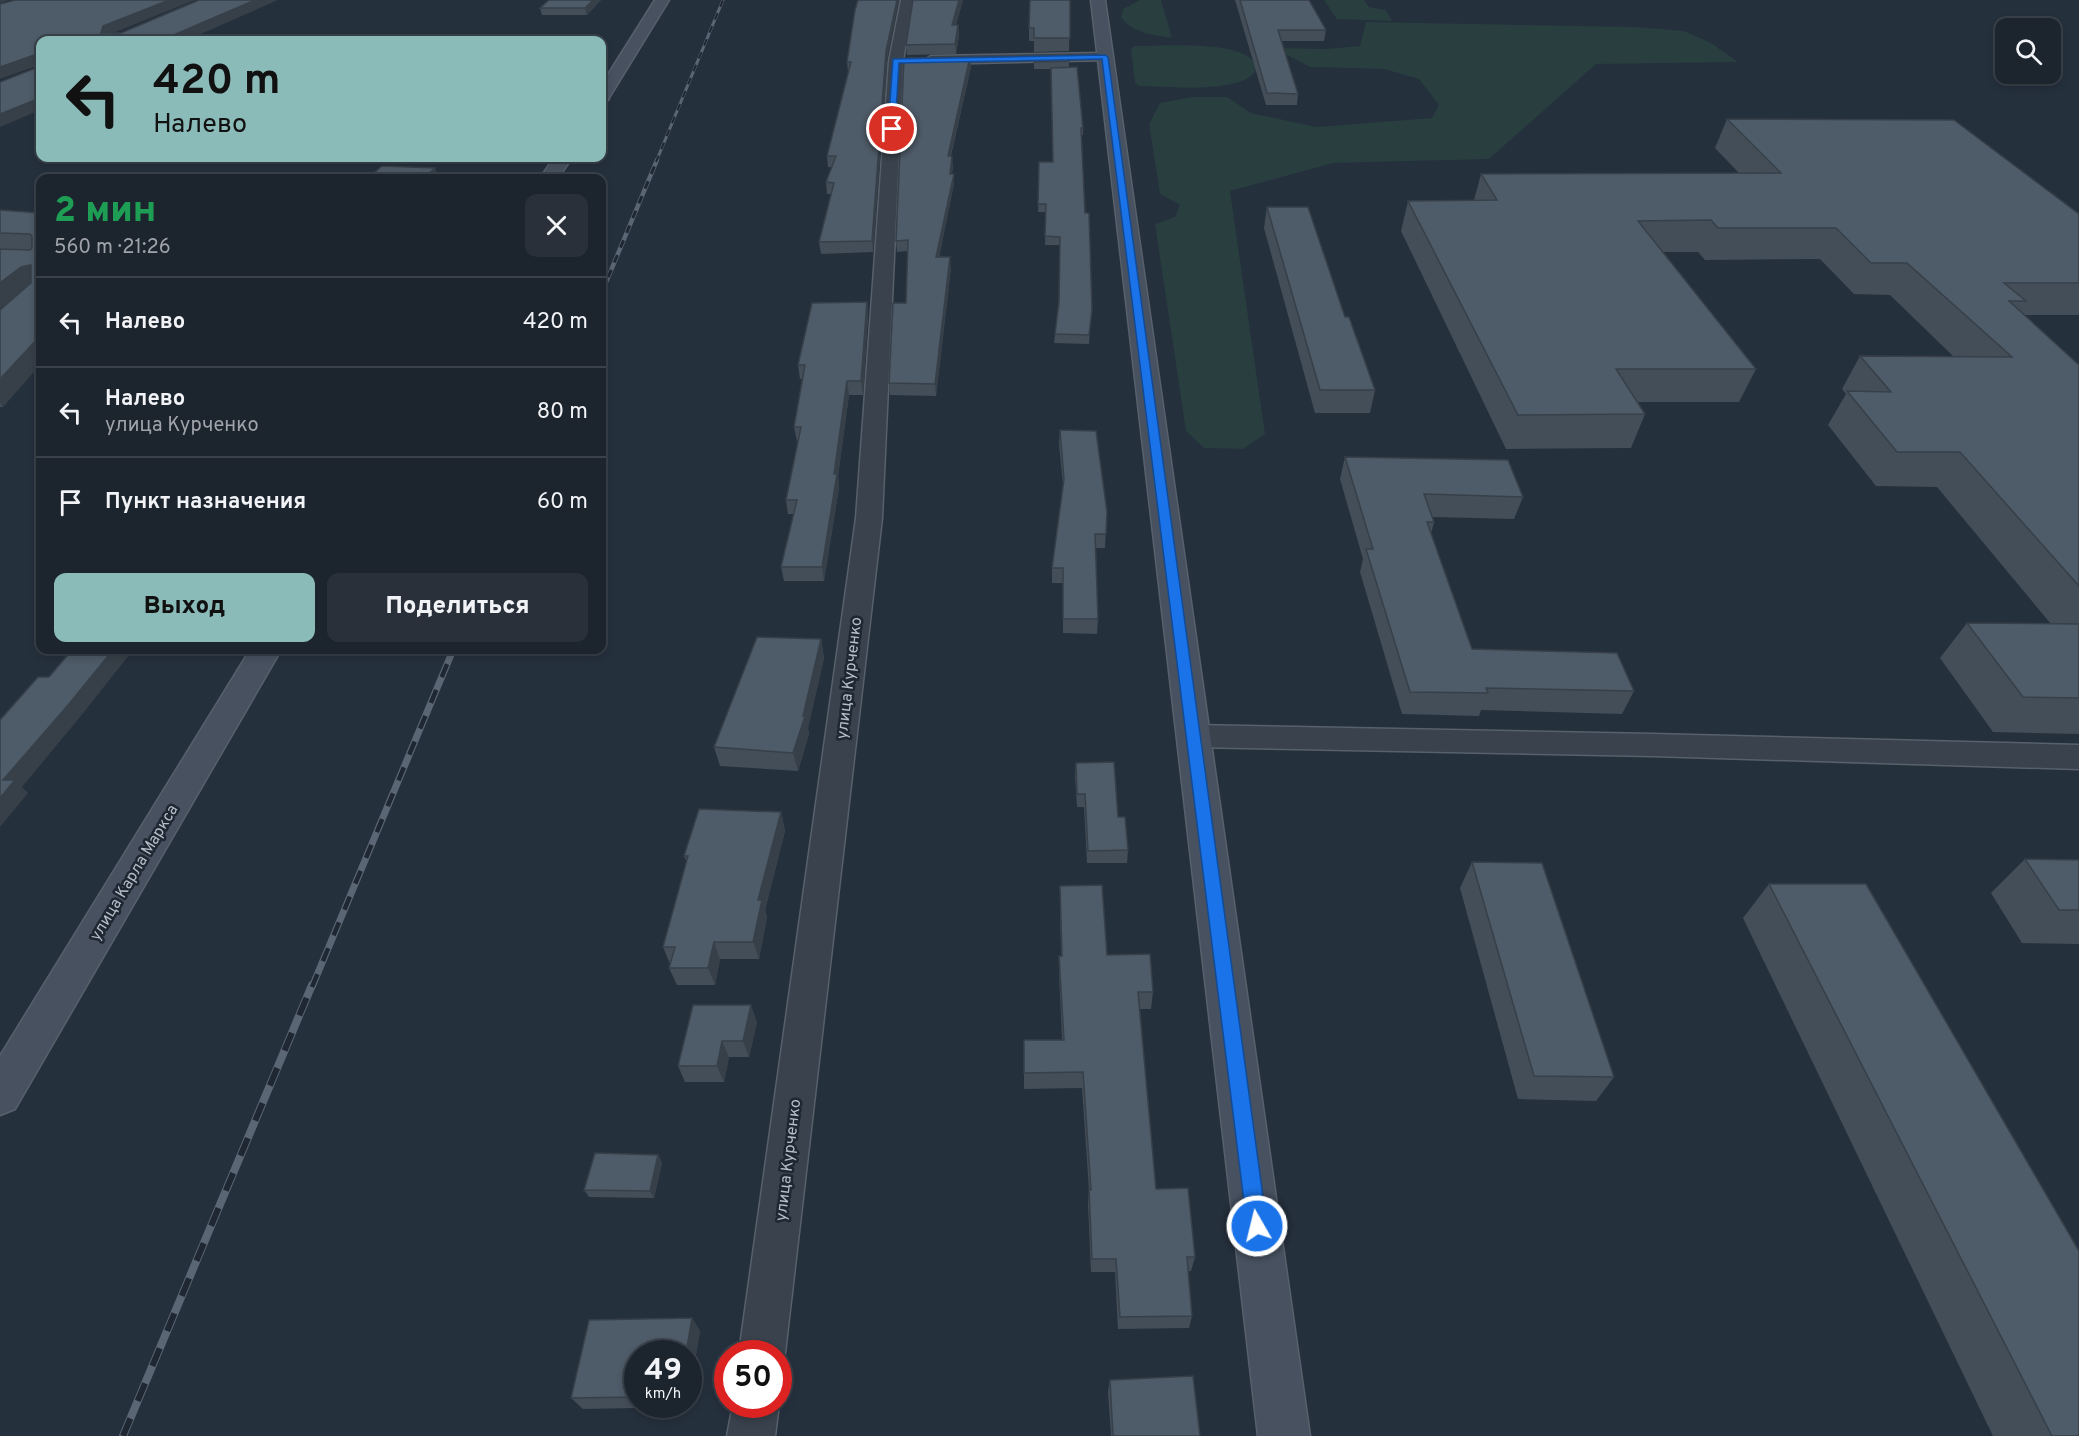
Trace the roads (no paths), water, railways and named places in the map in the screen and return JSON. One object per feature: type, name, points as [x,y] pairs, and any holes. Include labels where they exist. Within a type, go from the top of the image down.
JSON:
[{"type":"main road","points":[[606,90],[662,0]]},
{"type":"main road","points":[[1098,0],[1284,1436]]},
{"type":"main road","name":"улица Карла Маркса","points":[[0,1095],[263,654]]},
{"type":"street","name":"улица Курченко","points":[[764,1340],[869,518],[907,61],[907,0]]},
{"type":"street","points":[[907,61],[1105,57]]},
{"type":"street","points":[[1193,736],[1652,745],[2079,757]]},
{"type":"street","points":[[751,1436],[754,1418]]},
{"type":"railway","points":[[656,162],[723,0]]},
{"type":"railway","points":[[606,282],[657,160]]},
{"type":"railway","points":[[312,987],[451,654]]},
{"type":"railway","points":[[123,1436],[312,985]]}]
